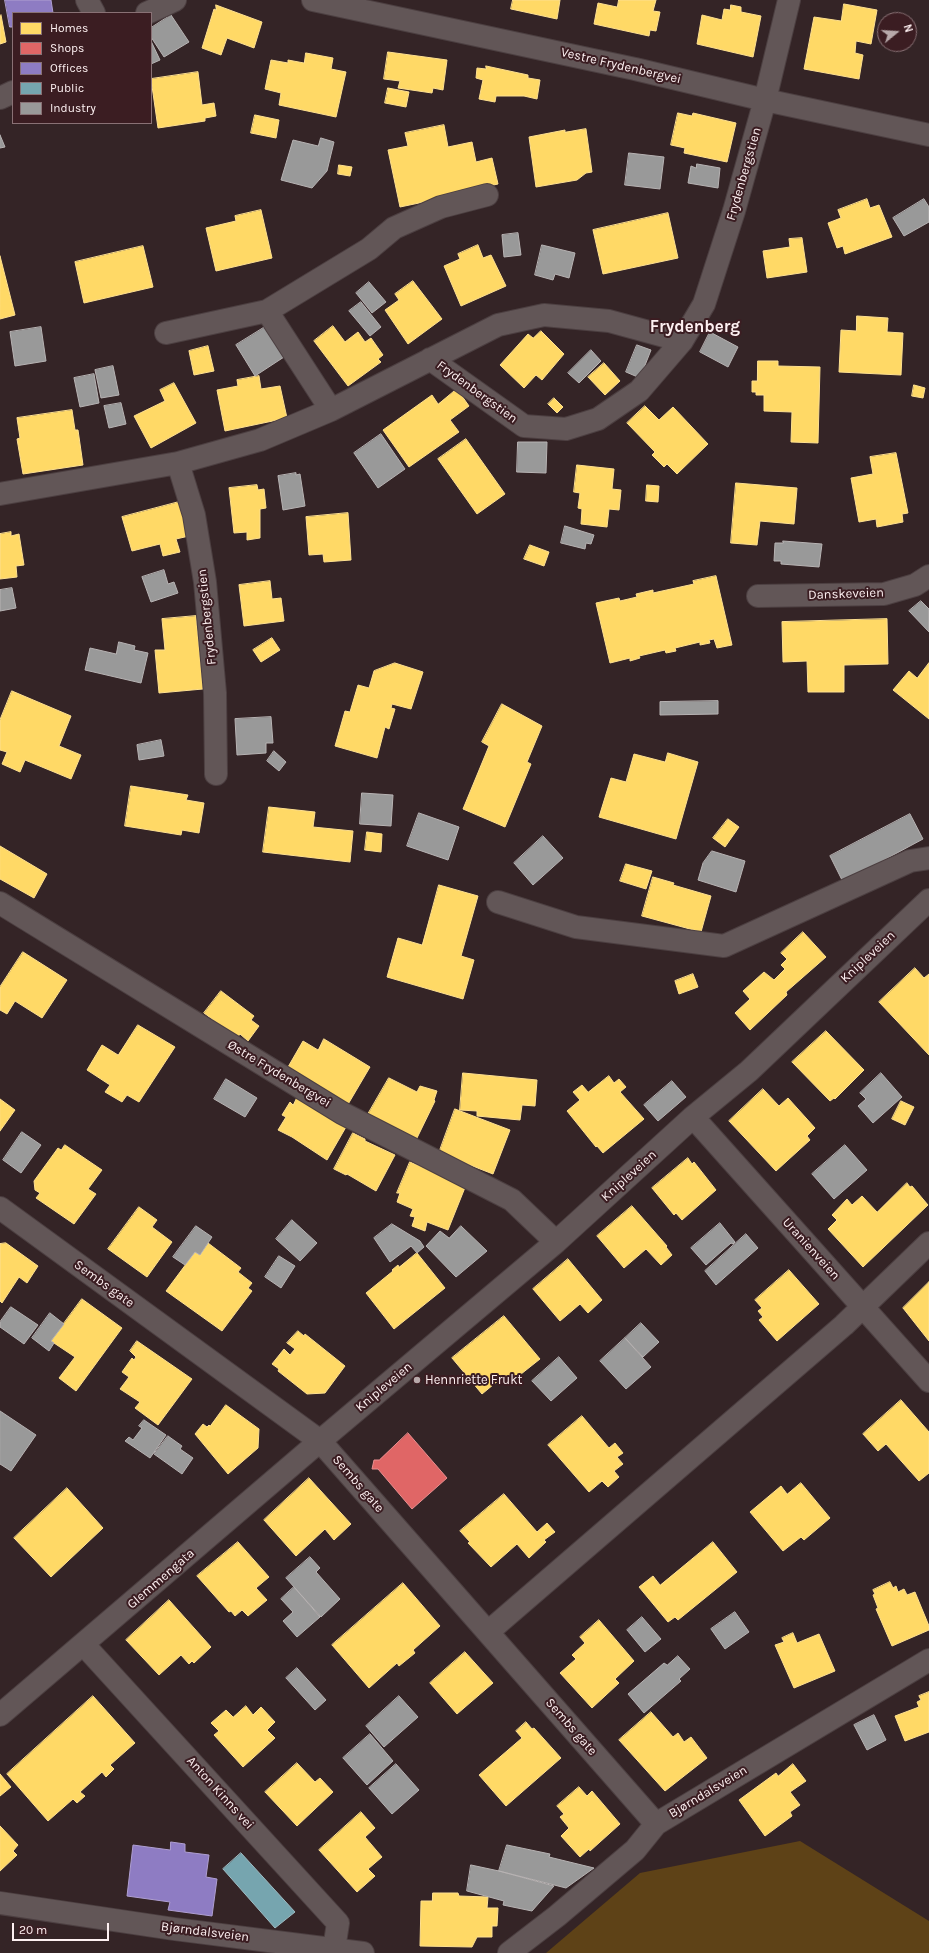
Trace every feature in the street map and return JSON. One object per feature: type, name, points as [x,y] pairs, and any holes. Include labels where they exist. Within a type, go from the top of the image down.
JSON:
[{"type":"street","points":[[87,0],[93,12]]},
{"type":"street","points":[[148,12],[175,0]]},
{"type":"street","name":"Vestre Frydenbergvei","points":[[313,0],[635,69],[765,100],[929,135]]},
{"type":"street","name":"Frydenbergstien","points":[[430,359],[524,426],[566,429],[598,419],[639,390],[682,341],[704,304],[734,211],[765,100],[789,0]]},
{"type":"street","points":[[0,98],[12,92]]},
{"type":"street","points":[[166,333],[223,322],[267,311],[369,249],[394,228],[441,207],[487,195]]},
{"type":"street","points":[[267,311],[331,410]]},
{"type":"street","name":"Frydenbergstien","points":[[0,494],[178,463],[260,440],[331,410],[498,325],[544,315],[609,321],[682,341]]},
{"type":"street","name":"Frydenbergstien","points":[[178,463],[194,515],[205,582],[215,693],[216,774]]},
{"type":"street","name":"Danskeveien","points":[[758,596],[884,594],[915,585],[929,576]]},
{"type":"street","points":[[498,902],[576,926],[724,946],[910,861],[929,858]]},
{"type":"street","name":"Knipleveien","points":[[320,1441],[556,1242],[693,1117],[748,1071],[929,900]]},
{"type":"street","name":"Østre Frydenbergvei","points":[[0,903],[342,1112],[512,1200],[556,1242]]},
{"type":"street","name":"Uranienveien","points":[[693,1117],[929,1381]]},
{"type":"street","name":"Sembs gate","points":[[0,1208],[320,1441],[656,1824]]},
{"type":"street","points":[[488,1632],[844,1325],[929,1242]]},
{"type":"street","name":"Glemmengata","points":[[0,1715],[320,1441]]},
{"type":"street","name":"Anton Kinns vei","points":[[84,1644],[338,1923],[334,1949]]},
{"type":"street","name":"Bjørndalsveien","points":[[509,1953],[557,1916],[636,1850],[656,1824],[929,1660]]},
{"type":"street","name":"Bjørndalsveien","points":[[0,1903],[174,1929],[363,1953]]},
{"type":"shaded area","points":[[800,1841],[929,1921],[929,1953],[546,1953],[640,1873]]},
{"type":"building: Homes","points":[[513,0],[560,0],[557,19],[511,9]]},
{"type":"building: Homes","points":[[619,0],[656,0],[653,11],[660,12],[656,31],[650,30],[649,36],[594,24],[598,3],[617,7]]},
{"type":"building: Homes","points":[[844,4],[877,10],[871,44],[856,41],[855,53],[863,55],[859,79],[804,69],[814,17],[841,21]]},
{"type":"building: Homes","points":[[216,5],[262,22],[254,48],[227,38],[221,55],[202,48],[214,9],[216,10]]},
{"type":"building: Homes","points":[[731,5],[741,7],[741,12],[761,16],[753,57],[697,44],[702,15],[722,20],[724,9],[730,10]]},
{"type":"building: Homes","points":[[1,15],[6,42],[0,44],[0,16]]},
{"type":"building: Homes","points":[[388,52],[447,60],[443,90],[433,88],[432,93],[398,88],[400,81],[384,79]]},
{"type":"building: Homes","points":[[306,53],[333,58],[331,69],[346,72],[336,117],[279,105],[281,93],[265,89],[271,60],[288,63],[288,60],[304,63]]},
{"type":"building: Homes","points":[[486,66],[528,75],[528,78],[540,80],[537,99],[524,96],[496,96],[495,102],[479,99],[483,80],[476,78],[477,68],[486,69]]},
{"type":"building: Homes","points":[[198,72],[202,105],[214,103],[216,116],[205,118],[205,121],[158,128],[152,79]]},
{"type":"building: Homes","points":[[388,88],[409,92],[406,107],[385,103]]},
{"type":"building: Homes","points":[[678,113],[692,116],[693,113],[736,123],[727,162],[684,153],[685,148],[671,145]]},
{"type":"building: Homes","points":[[255,115],[279,120],[276,138],[251,133]]},
{"type":"building: Homes","points":[[444,125],[448,147],[472,142],[476,162],[492,158],[498,184],[480,188],[481,190],[400,207],[388,150],[408,146],[405,133]]},
{"type":"building: Homes","points":[[586,129],[592,172],[586,173],[577,180],[536,187],[529,137],[565,130],[565,132]]},
{"type":"building: Homes","points":[[339,165],[352,167],[350,176],[338,174]]},
{"type":"building: Homes","points":[[867,199],[870,208],[879,205],[892,237],[845,254],[843,246],[837,248],[828,223],[841,218],[838,210]]},
{"type":"building: Homes","points":[[261,210],[272,258],[216,271],[206,228],[236,221],[235,216]]},
{"type":"building: Homes","points":[[668,213],[678,258],[603,274],[593,230]]},
{"type":"building: Homes","points":[[802,238],[807,272],[767,278],[763,251],[790,247],[789,239]]},
{"type":"building: Homes","points":[[478,245],[483,258],[491,255],[506,286],[461,306],[444,266],[460,259],[458,254]]},
{"type":"building: Homes","points":[[143,246],[153,287],[84,303],[75,262]]},
{"type":"building: Homes","points":[[0,256],[15,315],[0,319]]},
{"type":"building: Homes","points":[[413,281],[442,319],[408,344],[385,310],[399,300],[395,294]]},
{"type":"building: Homes","points":[[857,316],[888,318],[887,332],[903,333],[901,375],[839,372],[841,330],[856,331]]},
{"type":"building: Homes","points":[[333,326],[345,342],[358,332],[365,342],[371,338],[383,355],[378,359],[381,362],[348,386],[314,341]]},
{"type":"building: Homes","points":[[541,331],[564,354],[542,380],[536,375],[524,388],[500,365],[528,334],[533,338]]},
{"type":"building: Homes","points":[[208,346],[214,371],[194,375],[189,351]]},
{"type":"building: Homes","points":[[758,361],[778,361],[778,366],[820,367],[818,443],[791,442],[792,412],[764,411],[764,395],[756,395],[756,392],[752,392],[752,381],[757,381]]},
{"type":"building: Homes","points":[[604,363],[620,381],[605,395],[588,377]]},
{"type":"building: Homes","points":[[259,376],[261,389],[280,386],[287,418],[225,431],[217,390],[238,386],[237,380]]},
{"type":"building: Homes","points":[[174,383],[196,423],[151,448],[134,416],[165,401],[160,390]]},
{"type":"building: Homes","points":[[914,385],[925,388],[923,398],[912,396]]},
{"type":"building: Homes","points":[[457,389],[469,406],[450,420],[459,432],[409,467],[383,430],[432,395],[438,404]]},
{"type":"building: Homes","points":[[554,398],[563,407],[557,413],[548,404]]},
{"type":"building: Homes","points":[[645,406],[659,420],[673,407],[708,444],[677,474],[667,464],[664,467],[652,455],[655,452],[627,423]]},
{"type":"building: Homes","points":[[72,410],[75,430],[78,430],[83,465],[23,474],[17,439],[20,438],[17,418]]},
{"type":"building: Homes","points":[[466,439],[505,494],[477,514],[438,459]]},
{"type":"building: Homes","points":[[896,453],[908,513],[902,514],[903,522],[877,527],[876,519],[859,522],[851,478],[873,474],[870,457]]},
{"type":"building: Homes","points":[[577,465],[614,469],[612,489],[621,490],[619,510],[609,509],[607,527],[581,524],[582,509],[578,508],[580,493],[574,492]]},
{"type":"building: Homes","points":[[736,483],[797,488],[794,524],[760,521],[757,545],[731,543]]},
{"type":"building: Homes","points":[[257,485],[258,490],[264,489],[266,508],[260,509],[260,538],[247,540],[247,532],[234,533],[229,488]]},
{"type":"building: Homes","points":[[647,485],[659,486],[658,502],[646,501]]},
{"type":"building: Homes","points":[[179,502],[189,536],[176,539],[180,552],[163,556],[160,544],[132,551],[122,517]]},
{"type":"building: Homes","points":[[348,513],[351,560],[324,562],[323,554],[309,555],[306,517]]},
{"type":"building: Homes","points":[[11,532],[11,536],[19,534],[24,565],[16,566],[17,577],[0,579],[0,534]]},
{"type":"building: Homes","points":[[530,545],[549,552],[544,566],[524,559]]},
{"type":"building: Homes","points":[[716,576],[732,645],[717,648],[714,639],[709,640],[710,643],[700,645],[700,642],[675,648],[676,651],[666,653],[665,650],[639,656],[640,658],[630,661],[630,658],[610,663],[596,603],[619,598],[620,601],[637,597],[636,594],[653,590],[653,593],[694,584],[693,581]]},
{"type":"building: Homes","points":[[270,581],[272,599],[281,598],[284,621],[244,626],[239,585]]},
{"type":"building: Homes","points":[[196,616],[203,689],[159,693],[155,650],[165,650],[162,619]]},
{"type":"building: Homes","points":[[887,619],[888,664],[844,665],[844,692],[808,692],[807,661],[783,662],[782,622]]},
{"type":"building: Homes","points":[[272,638],[280,650],[261,662],[253,650]]},
{"type":"building: Homes","points":[[395,663],[423,672],[411,709],[392,704],[391,708],[395,709],[389,729],[385,727],[377,758],[335,746],[345,711],[350,712],[358,685],[369,688],[374,671]]},
{"type":"building: Homes","points":[[929,663],[929,719],[893,690],[909,671],[917,678]]},
{"type":"building: Homes","points":[[12,691],[71,716],[59,746],[81,755],[71,779],[25,760],[20,772],[2,764],[7,752],[0,750],[0,720]]},
{"type":"building: Homes","points":[[502,704],[542,726],[527,762],[531,764],[505,827],[463,809],[489,746],[482,742]]},
{"type":"building: Homes","points":[[668,753],[698,762],[676,839],[599,817],[611,778],[626,782],[634,754],[665,762]]},
{"type":"building: Homes","points":[[131,786],[188,795],[186,800],[204,803],[199,833],[182,830],[181,835],[125,826]]},
{"type":"building: Homes","points":[[269,807],[315,812],[313,827],[353,831],[350,862],[263,852]]},
{"type":"building: Homes","points":[[728,819],[739,827],[725,847],[713,838]]},
{"type":"building: Homes","points":[[367,832],[382,834],[381,852],[365,850]]},
{"type":"building: Homes","points":[[0,846],[47,874],[34,898],[0,879]]},
{"type":"building: Homes","points":[[626,864],[652,871],[646,889],[620,881]]},
{"type":"building: Homes","points":[[653,877],[674,883],[673,885],[711,896],[701,932],[642,916]]},
{"type":"building: Homes","points":[[439,885],[478,896],[461,956],[474,960],[463,999],[387,977],[398,938],[422,945]]},
{"type":"building: Homes","points":[[803,932],[826,957],[786,992],[787,995],[750,1030],[735,1013],[750,999],[743,991],[764,972],[774,980],[785,969],[781,965],[787,959],[781,953]]},
{"type":"building: Homes","points":[[23,952],[67,980],[42,1018],[15,1001],[7,1014],[0,1010],[0,987]]},
{"type":"building: Homes","points":[[915,968],[924,978],[929,974],[929,1055],[879,1002]]},
{"type":"building: Homes","points":[[693,974],[698,987],[679,994],[675,981]]},
{"type":"building: Homes","points":[[221,991],[254,1016],[251,1020],[259,1026],[248,1041],[240,1034],[237,1038],[204,1013]]},
{"type":"building: Homes","points":[[138,1025],[175,1047],[139,1102],[127,1095],[122,1102],[105,1092],[110,1085],[87,1070],[102,1045],[118,1055]]},
{"type":"building: Homes","points":[[826,1031],[864,1070],[835,1099],[834,1098],[830,1101],[792,1062]]},
{"type":"building: Homes","points":[[324,1039],[370,1067],[347,1106],[301,1079],[303,1076],[288,1067],[303,1041],[318,1050]]},
{"type":"building: Homes","points":[[463,1073],[537,1080],[535,1106],[522,1105],[520,1120],[477,1116],[477,1111],[460,1110]]},
{"type":"building: Homes","points":[[609,1076],[614,1083],[619,1079],[626,1087],[620,1092],[644,1119],[603,1153],[597,1146],[596,1147],[567,1111],[580,1100],[573,1092],[582,1085],[588,1092]]},
{"type":"building: Homes","points":[[389,1078],[417,1092],[420,1086],[437,1091],[435,1101],[416,1140],[367,1116]]},
{"type":"building: Homes","points":[[763,1089],[779,1106],[788,1098],[815,1128],[807,1136],[810,1140],[776,1171],[729,1121]]},
{"type":"building: Homes","points":[[297,1098],[346,1127],[327,1160],[292,1137],[278,1130],[286,1117],[282,1115],[290,1102],[293,1105]]},
{"type":"building: Homes","points":[[0,1099],[15,1110],[0,1131]]},
{"type":"building: Homes","points":[[901,1101],[914,1107],[905,1125],[892,1119]]},
{"type":"building: Homes","points":[[455,1109],[510,1130],[493,1174],[439,1153]]},
{"type":"building: Homes","points":[[353,1133],[365,1139],[365,1141],[395,1155],[376,1191],[347,1174],[346,1175],[334,1169]]},
{"type":"building: Homes","points":[[65,1145],[102,1170],[88,1189],[96,1194],[74,1224],[36,1198],[40,1193],[35,1190],[34,1181],[58,1148],[61,1150]]},
{"type":"building: Homes","points":[[688,1158],[692,1164],[694,1162],[716,1190],[682,1220],[676,1213],[674,1215],[652,1188]]},
{"type":"building: Homes","points":[[410,1162],[466,1185],[448,1230],[427,1222],[425,1231],[412,1226],[415,1217],[410,1216],[413,1209],[397,1202],[400,1193],[397,1193]]},
{"type":"building: Homes","points":[[907,1183],[910,1187],[912,1186],[928,1205],[863,1267],[828,1229],[837,1220],[832,1215],[847,1199],[852,1205],[862,1196],[877,1212]]},
{"type":"building: Homes","points":[[632,1206],[667,1246],[666,1247],[672,1255],[661,1265],[646,1249],[624,1268],[597,1236]]},
{"type":"building: Homes","points":[[139,1207],[157,1220],[152,1227],[172,1242],[147,1277],[108,1249]]},
{"type":"building: Homes","points":[[6,1243],[38,1266],[27,1283],[19,1277],[2,1303],[0,1301],[0,1244]]},
{"type":"building: Homes","points":[[208,1243],[241,1268],[238,1272],[252,1283],[248,1288],[252,1291],[222,1331],[166,1291],[195,1252],[200,1255]]},
{"type":"building: Homes","points":[[417,1253],[445,1288],[394,1329],[366,1293],[393,1271],[392,1270],[398,1265],[399,1267]]},
{"type":"building: Homes","points":[[568,1259],[602,1300],[588,1313],[580,1304],[560,1321],[533,1289]]},
{"type":"building: Homes","points":[[789,1270],[819,1304],[777,1341],[759,1320],[763,1317],[758,1311],[762,1308],[755,1300]]},
{"type":"building: Homes","points":[[929,1282],[929,1341],[903,1308]]},
{"type":"building: Homes","points":[[82,1299],[122,1328],[76,1391],[59,1378],[75,1357],[51,1341]]},
{"type":"building: Homes","points":[[504,1316],[540,1359],[511,1382],[505,1375],[482,1394],[452,1358]]},
{"type":"building: Homes","points":[[298,1331],[304,1336],[305,1334],[345,1366],[325,1393],[307,1394],[278,1371],[279,1369],[272,1364],[284,1349],[290,1355],[295,1349],[287,1343]]},
{"type":"building: Homes","points":[[137,1341],[192,1379],[158,1425],[135,1408],[140,1402],[120,1389],[129,1377],[122,1372],[132,1358],[134,1360],[136,1357],[130,1351]]},
{"type":"building: Homes","points":[[901,1400],[929,1432],[929,1473],[919,1481],[886,1444],[878,1451],[863,1434]]},
{"type":"building: Homes","points":[[226,1405],[259,1429],[258,1448],[228,1474],[195,1434],[203,1424],[207,1427],[209,1425],[210,1426]]},
{"type":"building: Homes","points":[[582,1416],[609,1448],[615,1443],[623,1453],[617,1457],[623,1464],[614,1471],[619,1477],[608,1487],[602,1481],[589,1492],[548,1445]]},
{"type":"building: Homes","points":[[309,1478],[351,1524],[334,1540],[325,1529],[296,1556],[264,1520]]},
{"type":"building: Homes","points":[[801,1483],[830,1518],[804,1540],[801,1537],[783,1551],[750,1512],[781,1486],[787,1494]]},
{"type":"building: Homes","points":[[67,1488],[103,1528],[51,1577],[14,1538]]},
{"type":"building: Homes","points":[[504,1494],[537,1532],[547,1523],[555,1532],[544,1540],[546,1542],[529,1558],[517,1544],[491,1567],[468,1543],[470,1542],[460,1531]]},
{"type":"building: Homes","points":[[238,1542],[269,1577],[256,1588],[267,1600],[248,1616],[242,1610],[235,1616],[231,1611],[229,1612],[197,1576]]},
{"type":"building: Homes","points":[[713,1542],[737,1572],[678,1620],[675,1617],[668,1622],[639,1587],[653,1576],[660,1585]]},
{"type":"building: Homes","points":[[890,1582],[893,1588],[896,1586],[898,1592],[904,1589],[907,1595],[915,1592],[929,1626],[929,1630],[892,1646],[876,1609],[878,1608],[873,1595],[875,1594],[873,1590]]},
{"type":"building: Homes","points":[[403,1583],[440,1626],[413,1650],[415,1653],[399,1666],[397,1663],[369,1688],[332,1645]]},
{"type":"building: Homes","points":[[169,1600],[211,1647],[194,1663],[192,1661],[189,1664],[181,1655],[159,1675],[126,1640]]},
{"type":"building: Homes","points":[[599,1620],[634,1661],[615,1679],[619,1683],[592,1708],[560,1673],[576,1659],[572,1655],[585,1643],[580,1637]]},
{"type":"building: Homes","points":[[793,1633],[797,1643],[819,1634],[835,1671],[794,1688],[775,1645],[784,1642],[782,1638]]},
{"type":"building: Homes","points":[[465,1652],[493,1683],[457,1714],[430,1683]]},
{"type":"building: Homes","points":[[929,1692],[929,1732],[905,1741],[895,1716],[919,1707],[917,1702],[921,1700],[919,1696]]},
{"type":"building: Homes","points":[[93,1696],[135,1743],[110,1765],[114,1769],[106,1777],[102,1772],[80,1792],[85,1796],[77,1803],[73,1799],[48,1821],[7,1774]]},
{"type":"building: Homes","points":[[246,1706],[253,1715],[261,1707],[275,1722],[267,1730],[275,1738],[243,1767],[214,1735],[219,1731],[211,1723],[226,1710],[233,1717]]},
{"type":"building: Homes","points":[[651,1712],[673,1737],[678,1733],[684,1742],[691,1737],[707,1758],[665,1791],[619,1740]]},
{"type":"building: Homes","points":[[526,1722],[532,1729],[534,1728],[561,1758],[506,1806],[479,1775],[522,1738],[516,1731]]},
{"type":"building: Homes","points":[[297,1763],[315,1782],[320,1778],[333,1792],[297,1826],[265,1792]]},
{"type":"building: Homes","points":[[793,1764],[806,1781],[790,1792],[800,1805],[790,1812],[792,1816],[765,1836],[739,1800],[776,1773],[778,1776]]},
{"type":"building: Homes","points":[[0,1774],[11,1787],[0,1796]]},
{"type":"building: Homes","points":[[579,1787],[587,1796],[592,1791],[620,1824],[590,1851],[589,1849],[580,1857],[561,1836],[569,1828],[560,1817],[564,1814],[557,1806]]},
{"type":"building: Homes","points":[[361,1812],[375,1828],[365,1837],[382,1857],[368,1869],[375,1876],[357,1892],[319,1850]]},
{"type":"building: Homes","points":[[0,1826],[18,1845],[13,1851],[17,1855],[0,1871]]},
{"type":"building: Homes","points":[[433,1893],[458,1893],[459,1896],[488,1897],[487,1908],[498,1908],[497,1926],[492,1926],[492,1937],[477,1937],[472,1947],[420,1946],[421,1901],[432,1901]]},
{"type":"building: Shops","points":[[408,1433],[447,1478],[412,1509],[378,1469],[372,1469],[374,1460],[379,1460]]},
{"type":"building: Offices","points":[[5,0],[51,0],[53,12],[12,12],[12,27],[10,27]]},
{"type":"building: Offices","points":[[171,1842],[185,1844],[185,1852],[209,1855],[206,1877],[217,1879],[212,1916],[168,1910],[170,1902],[127,1896],[133,1845],[170,1850]]},
{"type":"building: Public","points":[[241,1853],[295,1912],[275,1928],[223,1869]]},
{"type":"building: Industry","points":[[171,15],[189,42],[164,57],[152,39],[152,27]]},
{"type":"building: Industry","points":[[152,43],[160,60],[152,64]]},
{"type":"building: Industry","points":[[0,135],[5,147],[0,148]]},
{"type":"building: Industry","points":[[321,138],[334,142],[327,171],[312,188],[281,180],[293,140],[318,146]]},
{"type":"building: Industry","points":[[629,153],[664,157],[660,189],[625,185]]},
{"type":"building: Industry","points":[[697,164],[720,168],[718,188],[688,183],[691,166],[696,168]]},
{"type":"building: Industry","points":[[924,199],[929,207],[929,222],[904,236],[893,218]]},
{"type":"building: Industry","points":[[518,233],[521,255],[504,257],[502,235]]},
{"type":"building: Industry","points":[[542,245],[575,253],[569,278],[555,274],[553,280],[535,275]]},
{"type":"building: Industry","points":[[369,282],[386,302],[372,313],[356,293]]},
{"type":"building: Industry","points":[[361,302],[381,327],[370,336],[349,311]]},
{"type":"building: Industry","points":[[41,327],[46,361],[15,366],[10,332]]},
{"type":"building: Industry","points":[[265,327],[284,357],[255,376],[236,345]]},
{"type":"building: Industry","points":[[710,332],[738,347],[728,367],[700,352]]},
{"type":"building: Industry","points":[[637,345],[651,350],[640,378],[626,372]]},
{"type":"building: Industry","points":[[591,350],[601,361],[579,383],[568,373]]},
{"type":"building: Industry","points":[[113,366],[119,395],[101,398],[95,370]]},
{"type":"building: Industry","points":[[94,374],[99,403],[80,407],[74,378]]},
{"type":"building: Industry","points":[[121,403],[126,424],[109,428],[104,406]]},
{"type":"building: Industry","points":[[381,434],[405,469],[378,488],[354,453]]},
{"type":"building: Industry","points":[[518,442],[547,442],[546,473],[517,472]]},
{"type":"building: Industry","points":[[296,473],[296,475],[300,474],[305,506],[283,510],[278,476]]},
{"type":"building: Industry","points":[[565,526],[594,535],[591,544],[586,543],[585,549],[561,543]]},
{"type":"building: Industry","points":[[783,541],[822,544],[819,567],[781,564],[781,561],[774,561],[775,543],[783,543]]},
{"type":"building: Industry","points":[[164,570],[168,584],[174,582],[178,593],[151,602],[142,577]]},
{"type":"building: Industry","points":[[12,588],[16,608],[0,611],[0,590]]},
{"type":"building: Industry","points":[[921,601],[929,609],[929,632],[909,611]]},
{"type":"building: Industry","points":[[119,642],[135,646],[134,650],[148,653],[141,683],[85,670],[90,648],[116,654]]},
{"type":"building: Industry","points":[[718,701],[718,714],[660,715],[660,702]]},
{"type":"building: Industry","points":[[271,717],[273,743],[266,743],[266,753],[237,755],[235,719]]},
{"type":"building: Industry","points":[[161,740],[164,756],[139,760],[137,745]]},
{"type":"building: Industry","points":[[274,751],[286,762],[279,771],[267,761]]},
{"type":"building: Industry","points":[[362,793],[393,795],[391,826],[360,824]]},
{"type":"building: Industry","points":[[419,813],[459,827],[448,860],[407,846]]},
{"type":"building: Industry","points":[[910,814],[923,839],[843,882],[830,856]]},
{"type":"building: Industry","points":[[543,836],[563,858],[533,885],[514,863]]},
{"type":"building: Industry","points":[[712,851],[745,861],[736,892],[698,880],[703,863]]},
{"type":"building: Industry","points":[[881,1073],[902,1097],[873,1123],[858,1106],[866,1099],[860,1093]]},
{"type":"building: Industry","points":[[226,1079],[257,1098],[245,1117],[214,1099]]},
{"type":"building: Industry","points":[[672,1081],[686,1097],[658,1121],[644,1105]]},
{"type":"building: Industry","points":[[22,1132],[41,1145],[21,1173],[3,1160]]},
{"type":"building: Industry","points":[[845,1145],[867,1170],[834,1199],[812,1174]]},
{"type":"building: Industry","points":[[292,1220],[317,1243],[300,1261],[276,1239]]},
{"type":"building: Industry","points":[[720,1223],[735,1242],[733,1244],[731,1243],[706,1265],[691,1248]]},
{"type":"building: Industry","points":[[392,1224],[420,1241],[424,1247],[417,1253],[411,1246],[390,1262],[374,1238]]},
{"type":"building: Industry","points":[[196,1226],[212,1237],[200,1255],[195,1252],[185,1265],[173,1257]]},
{"type":"building: Industry","points":[[461,1226],[487,1251],[456,1277],[426,1246],[440,1231],[449,1238]]},
{"type":"building: Industry","points":[[746,1234],[758,1248],[716,1285],[705,1271]]},
{"type":"building: Industry","points":[[279,1256],[295,1266],[281,1288],[265,1277]]},
{"type":"building: Industry","points":[[11,1307],[38,1325],[24,1344],[0,1327],[0,1322]]},
{"type":"building: Industry","points":[[50,1313],[64,1324],[51,1341],[54,1343],[49,1351],[32,1338]]},
{"type":"building: Industry","points":[[641,1323],[659,1342],[643,1357],[625,1338]]},
{"type":"building: Industry","points":[[625,1338],[651,1367],[626,1389],[600,1361]]},
{"type":"building: Industry","points":[[559,1357],[577,1378],[551,1401],[532,1381]]},
{"type":"building: Industry","points":[[0,1411],[36,1435],[11,1471],[0,1464]]},
{"type":"building: Industry","points":[[144,1420],[166,1435],[150,1458],[125,1441],[129,1437],[133,1440],[142,1428],[139,1426]]},
{"type":"building: Industry","points":[[168,1436],[182,1446],[180,1449],[193,1458],[182,1474],[154,1454]]},
{"type":"building: Industry","points":[[310,1557],[320,1568],[316,1572],[340,1599],[321,1617],[286,1578]]},
{"type":"building: Industry","points":[[294,1587],[320,1617],[297,1637],[283,1621],[293,1612],[281,1599]]},
{"type":"building: Industry","points":[[735,1612],[749,1632],[725,1649],[711,1629]]},
{"type":"building: Industry","points":[[642,1617],[661,1639],[645,1652],[627,1630]]},
{"type":"building: Industry","points":[[678,1656],[690,1669],[679,1679],[681,1681],[644,1713],[628,1694],[664,1663],[667,1665]]},
{"type":"building: Industry","points":[[297,1668],[326,1700],[315,1710],[286,1678]]},
{"type":"building: Industry","points":[[399,1696],[418,1717],[384,1747],[366,1726]]},
{"type":"building: Industry","points":[[874,1715],[886,1740],[867,1750],[854,1725]]},
{"type":"building: Industry","points":[[370,1734],[393,1761],[367,1785],[343,1758]]},
{"type":"building: Industry","points":[[396,1764],[419,1790],[392,1814],[369,1788]]},
{"type":"building: Industry","points":[[507,1845],[550,1854],[549,1857],[594,1868],[566,1888],[499,1871]]},
{"type":"building: Industry","points":[[471,1865],[554,1886],[532,1911],[503,1905],[504,1901],[467,1891]]},
{"type":"place","name":"Hennriette Frukt","points":[[417,1380]]},
{"type":"district","name":"Frydenberg","points":[[695,327]]}]
